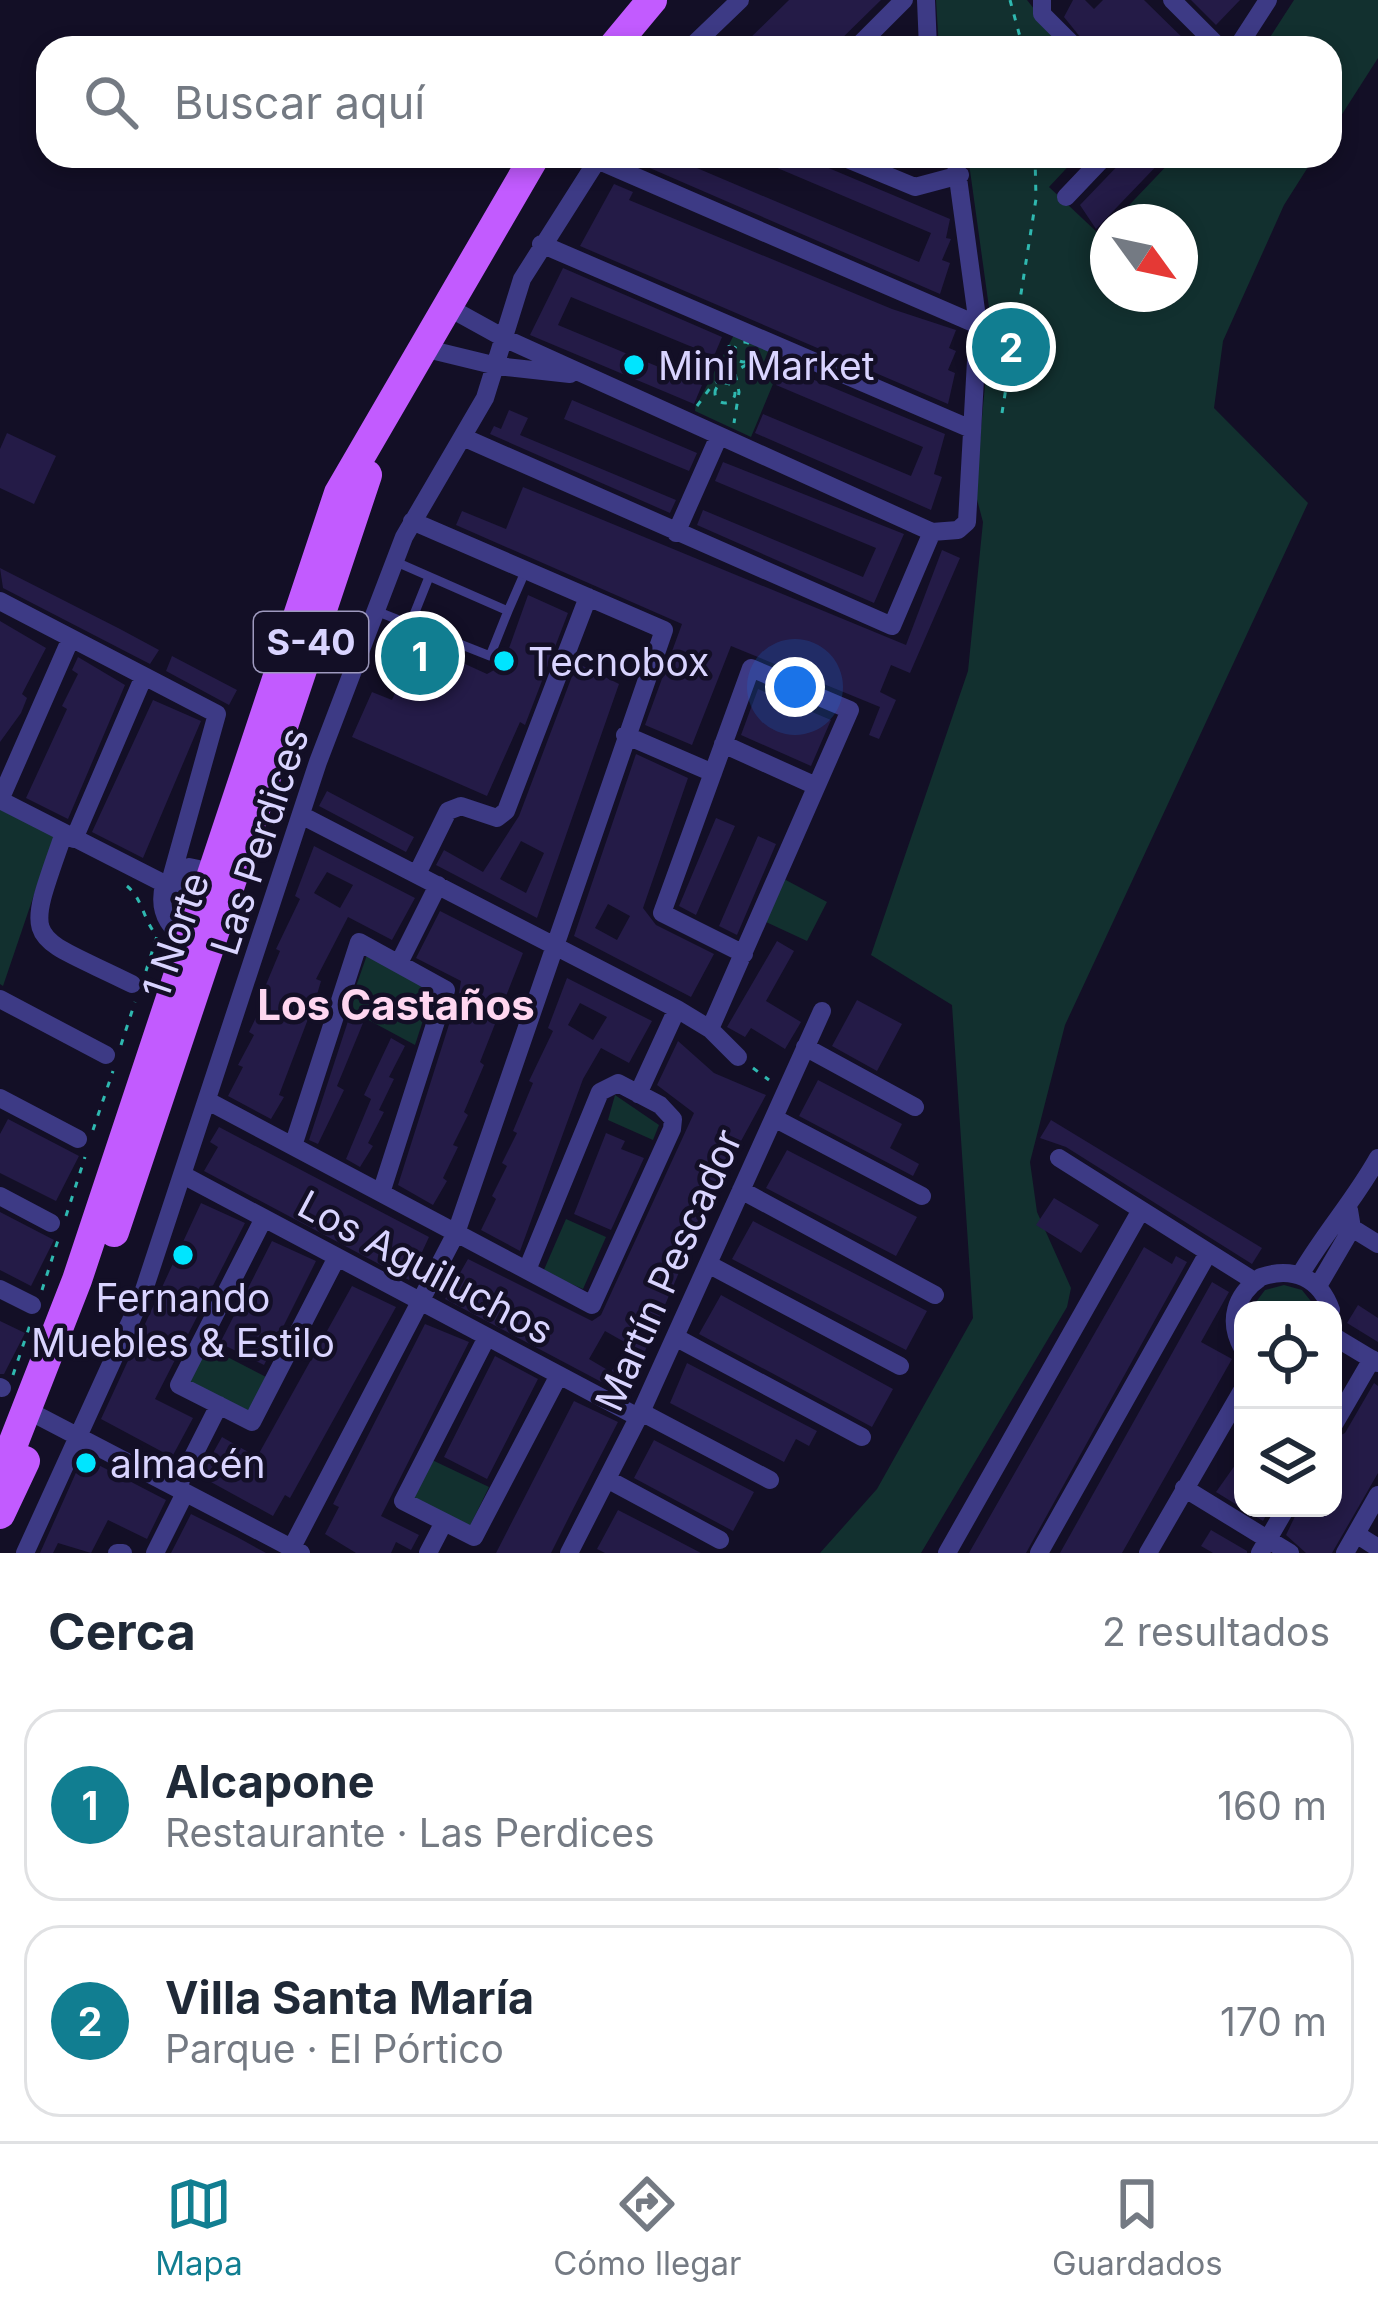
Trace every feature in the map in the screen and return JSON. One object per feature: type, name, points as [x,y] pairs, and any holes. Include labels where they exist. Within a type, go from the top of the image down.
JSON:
[{"type":"main road","points":[[622,36],[652,0]]},
{"type":"main road","name":"1 Norte","points":[[0,1477],[37,1415],[188,940],[213,908],[212,872],[334,506],[363,444],[529,168]]},
{"type":"main road","name":"1 Norte","points":[[0,1514],[361,489],[415,362]]},
{"type":"street","points":[[702,36],[740,0]]},
{"type":"street","points":[[868,36],[904,0]]},
{"type":"street","points":[[926,0],[928,36]]},
{"type":"street","points":[[1042,0],[1042,14],[1064,36]]},
{"type":"street","points":[[1172,0],[1208,36]]},
{"type":"street","points":[[1245,36],[1268,0]]},
{"type":"street","name":"Las Perdices","points":[[25,1553],[142,1296],[301,814],[394,561],[412,521],[465,438],[497,366],[508,310],[541,244],[591,168]]},
{"type":"street","points":[[621,168],[978,325]]},
{"type":"street","points":[[869,168],[915,187],[954,168]]},
{"type":"street","points":[[446,305],[504,338],[932,532],[958,530],[967,522],[978,325],[958,168]]},
{"type":"street","points":[[1066,197],[1094,168]]},
{"type":"street","points":[[541,244],[729,325],[762,348],[971,429]]},
{"type":"street","points":[[415,362],[586,375]]},
{"type":"street","points":[[465,438],[892,626],[932,532]]},
{"type":"street","points":[[676,533],[725,438]]},
{"type":"street","points":[[37,1415],[294,1552],[424,1304],[456,1233],[664,630],[412,521]]},
{"type":"street","points":[[417,874],[444,816],[461,806],[496,818],[506,811],[588,597]]},
{"type":"street","points":[[0,601],[218,714],[168,880],[164,915],[175,932],[188,940]]},
{"type":"street","points":[[71,638],[0,800],[168,880],[213,908]]},
{"type":"street","points":[[710,1029],[743,954],[816,786],[850,710],[751,668],[662,913],[743,954]]},
{"type":"street","points":[[132,984],[50,944],[38,930],[35,914],[144,676]]},
{"type":"street","points":[[625,735],[713,773]]},
{"type":"street","points":[[723,744],[816,786]]},
{"type":"street","points":[[301,814],[677,1009],[710,1029],[738,1057]]},
{"type":"street","points":[[168,880],[189,867],[212,872]]},
{"type":"street","points":[[399,964],[437,885]]},
{"type":"street","points":[[292,1146],[359,942],[446,990],[381,1193]]},
{"type":"street","points":[[0,999],[106,1054]]},
{"type":"street","points":[[638,1094],[677,1009]]},
{"type":"street","name":"Martín Pescador","points":[[573,1552],[822,1011]]},
{"type":"street","points":[[805,1047],[916,1107]]},
{"type":"street","points":[[208,1101],[292,1146],[592,1305],[674,1119],[638,1094],[608,1085],[600,1092],[526,1270]]},
{"type":"street","points":[[0,1098],[78,1139]]},
{"type":"street","points":[[773,1118],[922,1196]]},
{"type":"street","points":[[1059,1158],[1254,1282]]},
{"type":"street","points":[[1318,1286],[1378,1158]]},
{"type":"street","name":"Los Aguiluchos","points":[[183,1175],[559,1375],[770,1480]]},
{"type":"street","points":[[741,1190],[935,1295]]},
{"type":"street","points":[[0,1196],[51,1223]]},
{"type":"street","points":[[947,1553],[1141,1210]]},
{"type":"street","points":[[265,1219],[178,1385],[252,1422],[337,1257]]},
{"type":"street","points":[[1300,1275],[1331,1220],[1350,1219],[1378,1244]]},
{"type":"street","points":[[1039,1553],[1208,1253]]},
{"type":"street","points":[[708,1264],[900,1366]]},
{"type":"street","points":[[1242,1301],[1254,1282],[1277,1272],[1300,1275],[1318,1286],[1326,1301]]},
{"type":"street","points":[[0,1288],[32,1305]]},
{"type":"street","points":[[487,1336],[404,1501],[475,1537],[559,1375]]},
{"type":"street","points":[[674,1337],[862,1437]]},
{"type":"street","points":[[1342,1341],[1375,1361],[1342,1412]]},
{"type":"street","points":[[1148,1553],[1234,1403]]},
{"type":"street","points":[[155,1553],[219,1405]]},
{"type":"street","points":[[608,1479],[719,1540]]},
{"type":"street","points":[[1184,1488],[1264,1546],[1290,1553]]},
{"type":"street","points":[[1345,1553],[1378,1496]]},
{"type":"street","points":[[1264,1546],[1281,1517]]},
{"type":"street","points":[[428,1553],[444,1522]]},
{"type":"street","points":[[1356,1534],[1378,1548]]},
{"type":"lane","points":[[394,561],[508,611]]},
{"type":"lane","points":[[376,611],[490,656],[526,570]]},
{"type":"lane","points":[[410,622],[429,577]]},
{"type":"path","points":[[1010,0],[1020,36]]},
{"type":"path","points":[[1002,412],[1036,199],[1036,168]]},
{"type":"path","points":[[725,438],[739,404],[729,325]]},
{"type":"path","points":[[690,422],[707,391],[755,362],[762,348]]},
{"type":"path","points":[[738,1057],[785,1092]]},
{"type":"green space","points":[[936,0],[1027,0],[1056,36],[938,36]]},
{"type":"green space","points":[[1294,0],[1378,0],[1378,58],[1342,114],[1342,36],[1271,36]]},
{"type":"green space","points":[[970,168],[1067,168],[1049,187],[1090,226],[1090,312],[1198,312],[1198,204],[1130,204],[1165,168],[1307,168],[1284,205],[1223,341],[1214,408],[1308,503],[1065,1025],[1030,1162],[1037,1212],[1071,1288],[1067,1307],[921,1553],[820,1553],[877,1489],[973,1318],[952,1005],[871,955],[968,671],[983,522],[975,492],[991,322]]},
{"type":"green space","points":[[735,333],[785,355],[751,437],[695,411],[697,393],[696,406]]},
{"type":"green space","points":[[0,806],[55,833],[3,986],[0,984]]},
{"type":"green space","points":[[784,879],[827,902],[807,941],[766,922]]},
{"type":"green space","points":[[367,955],[433,990],[415,1045],[348,1009]]},
{"type":"green space","points":[[615,1095],[659,1125],[653,1140],[608,1120]]},
{"type":"green space","points":[[566,1219],[606,1237],[583,1289],[543,1272]]},
{"type":"green space","points":[[1284,1285],[1302,1290],[1311,1301],[1257,1301],[1265,1290]]},
{"type":"green space","points":[[206,1346],[268,1378],[249,1413],[187,1382]]},
{"type":"green space","points":[[430,1459],[489,1487],[469,1528],[410,1500]]},
{"type":"building","points":[[789,0],[881,0],[844,36],[752,36]]},
{"type":"building","points":[[1073,0],[1085,0],[1094,9],[1103,0],[1144,0],[1181,36],[1079,36],[1064,17]]},
{"type":"building","points":[[1191,0],[1240,0],[1216,25]]},
{"type":"building","points":[[650,168],[697,168],[919,262],[931,233],[777,168],[829,168],[950,219],[946,238],[951,239],[942,260],[950,263],[940,294]]},
{"type":"building","points":[[1115,168],[1154,168],[1120,204],[1090,204],[1090,220],[1080,205]]},
{"type":"building","points":[[614,184],[633,192],[629,200],[892,309],[956,330],[949,348],[956,351],[948,370],[955,373],[948,404],[580,246]]},
{"type":"building","points":[[563,268],[722,337],[714,356],[571,297],[558,325],[702,385],[694,404],[530,335]]},
{"type":"building","points":[[783,367],[945,434],[934,474],[942,477],[931,510],[755,433],[763,414],[911,476],[923,447],[776,385]]},
{"type":"building","points":[[572,400],[697,453],[689,471],[564,419]]},
{"type":"building","points":[[509,410],[528,418],[520,435],[676,500],[670,513],[490,434],[494,426],[501,429]]},
{"type":"building","points":[[7,433],[56,456],[34,504],[0,488],[0,449]]},
{"type":"building","points":[[723,462],[904,534],[874,603],[697,525],[703,510],[863,577],[876,548],[715,481]]},
{"type":"building","points":[[523,487],[906,645],[942,550],[960,558],[910,673],[891,665],[880,692],[896,700],[879,739],[869,735],[880,707],[731,646],[692,745],[645,725],[682,624],[456,525],[462,511],[506,529]]},
{"type":"building","points":[[0,568],[159,650],[150,664],[3,588]]},
{"type":"building","points":[[528,595],[568,613],[525,725],[520,722],[487,796],[352,737],[372,692],[392,700],[417,642],[487,674],[503,665]]},
{"type":"building","points":[[0,621],[46,648],[22,694],[27,698],[21,713],[0,742]]},
{"type":"building","points":[[172,656],[237,690],[229,705],[166,671]]},
{"type":"building","points":[[78,657],[125,685],[68,819],[26,798],[67,709],[62,706],[78,674],[72,670]]},
{"type":"building","points":[[577,663],[619,684],[537,918],[436,865],[444,850],[483,872],[519,816]],"holes":[[[521,841],[544,853],[526,893],[500,879]]]},
{"type":"building","points":[[758,689],[831,720],[811,766],[741,735]]},
{"type":"building","points":[[153,700],[201,721],[143,858],[92,832]]},
{"type":"building","points":[[636,754],[688,778],[643,908],[656,925],[714,954],[691,997],[574,936]],"holes":[[[608,904],[630,916],[617,940],[595,928]]]},
{"type":"building","points":[[327,791],[414,837],[406,852],[319,806]]},
{"type":"building","points":[[716,818],[735,826],[696,915],[679,906]]},
{"type":"building","points":[[758,836],[776,844],[737,935],[719,926]]},
{"type":"building","points":[[314,846],[415,898],[392,940],[348,917],[316,979],[321,981],[316,998],[279,1095],[284,1097],[271,1119],[228,1096],[254,1035],[249,1032],[264,1001],[260,999],[280,951],[276,949],[300,899],[295,896]],"holes":[[[327,872],[353,885],[340,908],[314,893]]]},
{"type":"building","points":[[440,911],[523,953],[480,1062],[484,1065],[464,1112],[468,1115],[453,1145],[458,1147],[443,1178],[447,1181],[433,1205],[398,1185],[461,981],[416,958]]},
{"type":"building","points":[[777,941],[794,951],[766,1001],[801,1022],[785,1049],[751,1028],[745,1037],[727,1027]]},
{"type":"building","points":[[567,978],[652,1021],[629,1063],[601,1048],[583,1079],[520,1251],[481,1230],[507,1166],[502,1163],[517,1133],[513,1131],[533,1083],[529,1081],[553,1031],[548,1028]],"holes":[[[580,1003],[607,1017],[593,1040],[568,1025]]]},
{"type":"building","points":[[857,1000],[902,1024],[877,1071],[832,1046]]},
{"type":"building","points":[[350,1015],[363,1023],[337,1086],[344,1090],[318,1144],[309,1140]]},
{"type":"building","points":[[391,1038],[405,1046],[389,1077],[394,1079],[379,1110],[384,1112],[368,1143],[373,1146],[360,1167],[346,1159],[371,1099],[364,1095]]},
{"type":"building","points":[[678,1041],[714,1073],[766,1095],[716,1187],[626,1395],[445,1299],[468,1259],[592,1321],[601,1315],[694,1113],[657,1085]],"holes":[[[605,1331],[628,1344],[611,1372],[589,1359]]]},
{"type":"building","points":[[818,1080],[902,1124],[890,1148],[919,1164],[913,1176],[799,1116]]},
{"type":"building","points":[[8,1119],[79,1156],[56,1201],[0,1173],[0,1134]]},
{"type":"building","points":[[1051,1120],[1262,1248],[1252,1264],[1066,1147],[1040,1138]]},
{"type":"building","points":[[219,1127],[429,1237],[409,1280],[204,1171],[218,1147],[210,1142]]},
{"type":"building","points":[[606,1133],[625,1141],[621,1149],[644,1158],[611,1230],[574,1214]]},
{"type":"building","points":[[787,1150],[917,1217],[896,1256],[766,1188]]},
{"type":"building","points":[[1054,1198],[1099,1225],[1081,1253],[1036,1225]]},
{"type":"building","points":[[201,1203],[245,1223],[155,1399],[193,1418],[172,1457],[101,1419]]},
{"type":"building","points":[[0,1212],[54,1240],[31,1286],[0,1270]]},
{"type":"building","points":[[753,1221],[927,1311],[906,1350],[732,1259]]},
{"type":"building","points":[[272,1241],[316,1261],[264,1365],[220,1343]]},
{"type":"building","points":[[1144,1247],[1172,1264],[1176,1256],[1187,1262],[1026,1553],[969,1553]]},
{"type":"building","points":[[1212,1282],[1229,1292],[1201,1342],[1232,1359],[1122,1553],[1060,1553]]},
{"type":"building","points":[[352,1286],[396,1307],[290,1498],[285,1495],[273,1516],[200,1476],[222,1437],[257,1457]]},
{"type":"building","points":[[721,1295],[893,1389],[872,1427],[699,1334]]},
{"type":"building","points":[[1358,1305],[1378,1318],[1378,1342],[1347,1323]]},
{"type":"building","points":[[0,1321],[25,1333],[4,1374],[0,1374]]},
{"type":"building","points":[[425,1324],[469,1342],[381,1516],[419,1535],[411,1550],[396,1542],[391,1553],[356,1553],[325,1534],[339,1507],[333,1504]]},
{"type":"building","points":[[495,1356],[538,1379],[487,1479],[444,1457]]},
{"type":"building","points":[[687,1363],[817,1431],[809,1446],[796,1439],[784,1462],[670,1403]]},
{"type":"building","points":[[1374,1383],[1378,1386],[1378,1473],[1332,1553],[1306,1553],[1286,1535],[1295,1517],[1342,1517],[1345,1433]]},
{"type":"building","points":[[574,1401],[618,1422],[551,1553],[496,1553]]},
{"type":"building","points":[[654,1440],[754,1492],[733,1531],[634,1478]]},
{"type":"building","points":[[83,1457],[166,1500],[147,1539],[108,1520],[91,1553],[58,1543],[53,1553],[40,1553]]},
{"type":"building","points":[[1234,1467],[1234,1503],[1216,1492]]},
{"type":"building","points":[[618,1510],[701,1553],[605,1553],[597,1549]]},
{"type":"building","points":[[191,1514],[237,1537],[266,1553],[171,1553]]},
{"type":"building","points":[[1211,1530],[1247,1553],[1213,1553],[1201,1546]]},
{"type":"place","name":"Villa Santa María","points":[[1011,347]]},
{"type":"place","name":"Mini Market","points":[[634,365]]},
{"type":"place","name":"Alcapone","points":[[420,656]]},
{"type":"place","name":"Tecnobox","points":[[504,661]]},
{"type":"place","name":"Fernando Muebles & Estilo","points":[[183,1255]]},
{"type":"place","name":"almacén","points":[[86,1463]]},
{"type":"district","name":"Los Castaños","points":[[396,1004]]}]
